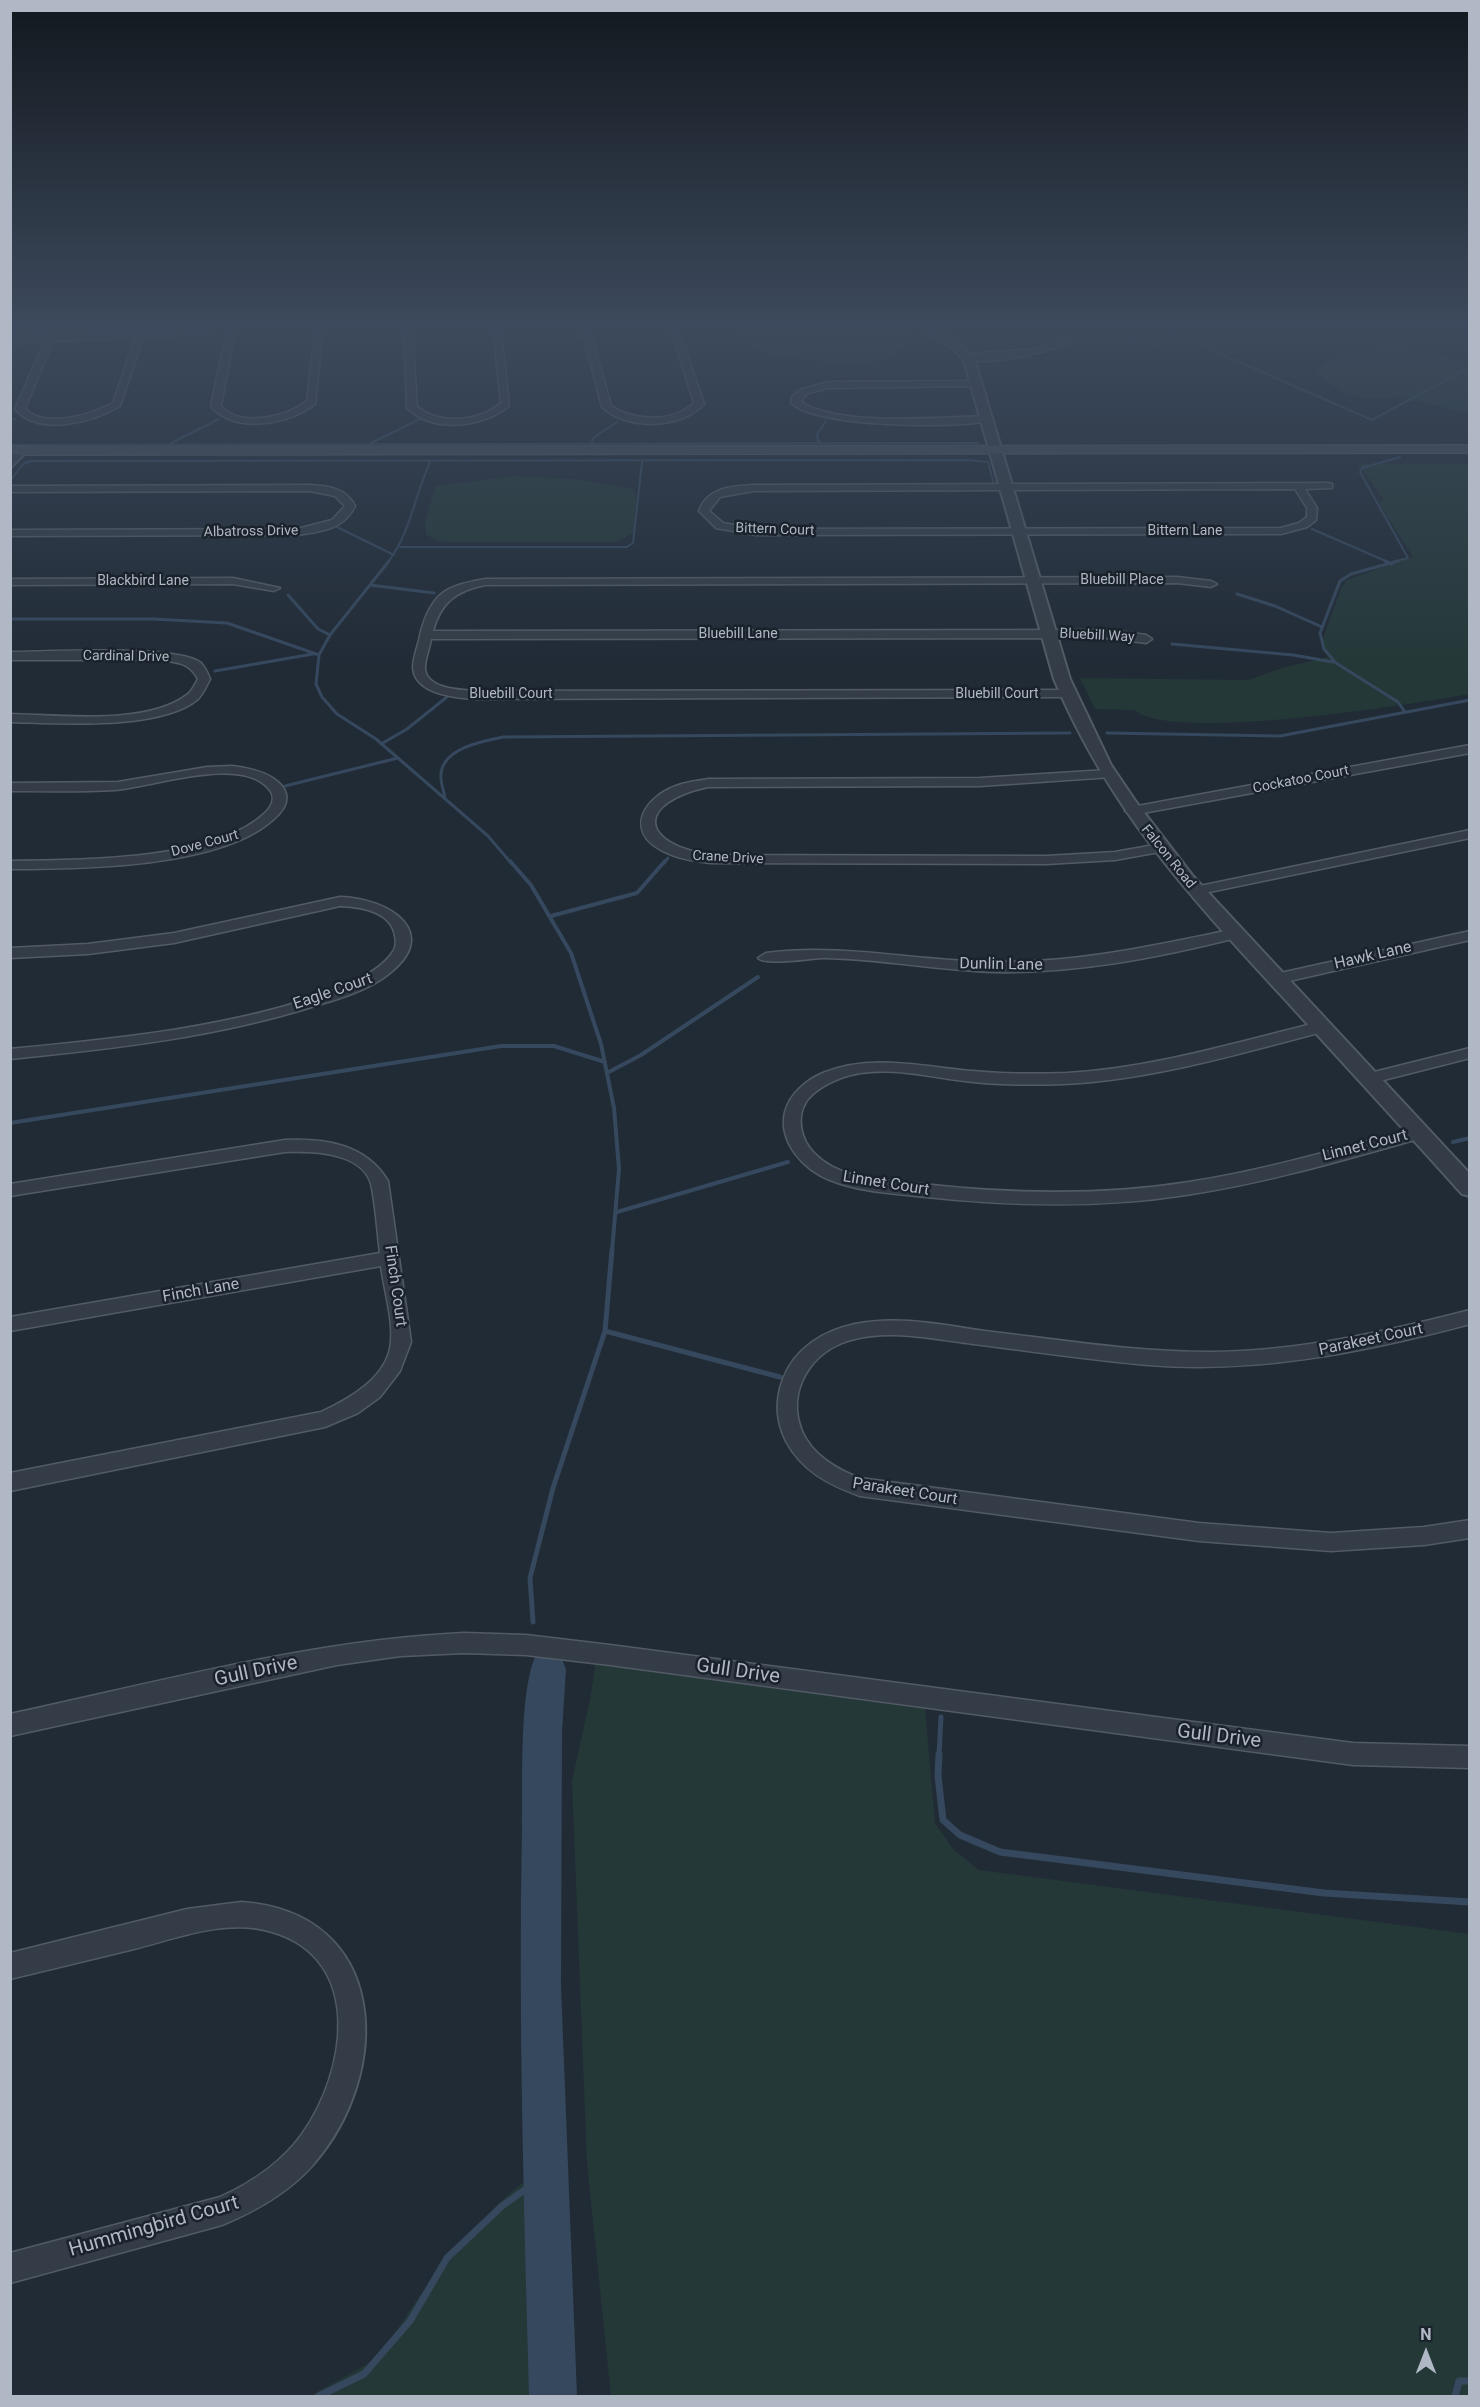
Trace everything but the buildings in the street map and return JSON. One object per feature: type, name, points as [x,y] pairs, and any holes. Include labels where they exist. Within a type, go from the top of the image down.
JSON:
[{"type":"main road","points":[[16,451],[1470,449]]},
{"type":"street","name":"Falcon Road","points":[[994,442],[1068,693],[1107,774],[1132,811],[1195,891],[1470,1188]]},
{"type":"street","points":[[10,464],[16,451]]},
{"type":"street","points":[[1006,487],[1328,486]]},
{"type":"street","name":"Bittern Court","points":[[1006,487],[745,488],[712,498],[706,504],[704,511],[711,520],[720,525],[748,531],[1019,531]]},
{"type":"street","name":"Bittern Lane","points":[[1019,531],[1287,530],[1307,523],[1313,516],[1312,508],[1299,487]]},
{"type":"street","name":"Albatross Drive","points":[[10,489],[310,488],[339,493],[347,499],[350,506],[348,513],[337,521],[297,532],[10,533]]},
{"type":"street","name":"Bluebill Place","points":[[1033,580],[1177,580],[1210,584]]},
{"type":"street","name":"Bluebill Court","points":[[1033,580],[485,582],[461,587],[443,596],[436,604],[419,668],[422,676],[442,689],[466,694],[1068,693]]},
{"type":"street","name":"Blackbird Lane","points":[[10,582],[233,581],[274,588]]},
{"type":"street","name":"Bluebill Lane","points":[[427,635],[1049,634]]},
{"type":"street","name":"Bluebill Way","points":[[1049,634],[1108,634],[1146,639]]},
{"type":"street","name":"Cardinal Drive","points":[[10,656],[168,656],[197,666],[204,679],[200,689],[191,698],[151,714],[122,717],[10,718]]},
{"type":"street","name":"Cockatoo Court","points":[[1132,811],[1470,748]]},
{"type":"street","name":"Dove Court","points":[[10,787],[112,786],[203,771],[233,770],[268,781],[278,790],[280,798],[273,815],[259,827],[203,847],[108,862],[10,866]]},
{"type":"street","name":"Crane Drive","points":[[1107,774],[980,782],[708,783],[686,787],[663,797],[650,809],[646,822],[653,838],[667,849],[688,856],[711,859],[1046,860],[1115,856],[1160,848]]},
{"type":"street","points":[[1195,891],[1470,834]]},
{"type":"street","name":"Eagle Court","points":[[10,953],[88,949],[174,938],[332,902],[353,902],[380,910],[399,924],[404,938],[401,953],[382,974],[362,985],[313,1001],[171,1035],[69,1049],[10,1054]]},
{"type":"street","name":"Dunlin Lane","points":[[766,958],[823,953],[1026,967],[1092,962],[1234,934]]},
{"type":"street","name":"Hawk Lane","points":[[1276,979],[1470,935]]},
{"type":"street","name":"Linnet Court","points":[[1320,1027],[1143,1068],[1070,1077],[1012,1079],[880,1068],[842,1071],[816,1083],[799,1100],[792,1120],[794,1135],[800,1149],[811,1162],[846,1180],[943,1193],[1048,1199],[1156,1193],[1207,1185],[1419,1133]]},
{"type":"street","points":[[1368,1079],[1470,1053]]},
{"type":"street","name":"Finch Court","points":[[10,1190],[285,1146],[322,1146],[353,1155],[375,1174],[379,1181],[402,1332],[399,1352],[382,1382],[351,1407],[325,1419],[10,1482]]},
{"type":"street","name":"Finch Lane","points":[[10,1324],[391,1258]]},
{"type":"street","name":"Parakeet Court","points":[[1470,1317],[1343,1348],[1273,1357],[1223,1359],[1123,1355],[904,1329],[858,1331],[837,1337],[807,1356],[793,1376],[787,1410],[792,1432],[804,1452],[834,1477],[860,1487],[1199,1532],[1330,1542],[1424,1536],[1470,1529]]},
{"type":"street","name":"Gull Drive","points":[[10,1725],[337,1655],[401,1646],[464,1643],[526,1645],[610,1654],[1071,1718],[1353,1754],[1470,1757]]},
{"type":"street","name":"Hummingbird Court","points":[[10,1966],[220,1916],[259,1916],[294,1927],[324,1949],[344,1980],[351,1999],[354,2022],[349,2072],[328,2122],[299,2159],[271,2185],[247,2200],[222,2211],[10,2268]]},
{"type":"green space","points":[[1359,464],[1469,464],[1469,694],[1349,712],[1242,722],[1194,723],[1157,719],[1135,710],[1095,709],[1080,678],[1248,680],[1285,667],[1329,657],[1322,641],[1341,589],[1347,580],[1413,557],[1380,505],[1379,502],[1384,500]]},
{"type":"green space","points":[[514,476],[574,479],[632,489],[637,494],[633,533],[616,542],[454,542],[437,541],[426,534],[425,521],[436,486]]},
{"type":"green space","points":[[593,1663],[925,1709],[935,1823],[953,1849],[979,1870],[1469,1934],[1469,2396],[611,2396],[587,2163],[572,1781],[591,1694],[595,1667]]},
{"type":"green space","points":[[529,2177],[534,2285],[550,2396],[310,2396],[378,2358],[423,2291],[498,2204]]},
{"type":"waterway","points":[[592,444],[978,443]]},
{"type":"waterway","points":[[10,445],[592,444]]},
{"type":"waterway","points":[[1393,562],[1408,558],[1360,472],[1362,468],[1400,457]]},
{"type":"waterway","points":[[10,481],[23,464],[31,461],[968,460],[988,462],[994,484]]},
{"type":"waterway","points":[[393,555],[407,527],[430,462]]},
{"type":"waterway","points":[[400,547],[627,547],[633,543],[642,462]]},
{"type":"waterway","points":[[337,527],[393,555]]},
{"type":"waterway","points":[[1312,529],[1388,562]]},
{"type":"waterway","points":[[388,562],[393,555]]},
{"type":"waterway","points":[[330,635],[389,561]]},
{"type":"waterway","points":[[1385,561],[1390,563]]},
{"type":"waterway","points":[[1390,563],[1398,561]]},
{"type":"waterway","points":[[1390,563],[1351,574],[1340,581],[1320,633],[1324,649],[1336,663],[1398,702],[1405,712]]},
{"type":"waterway","points":[[370,585],[434,593]]},
{"type":"waterway","points":[[1237,594],[1275,606],[1322,627]]},
{"type":"waterway","points":[[288,595],[318,629],[330,635]]},
{"type":"waterway","points":[[10,619],[153,619],[227,623],[319,655]]},
{"type":"waterway","points":[[319,655],[330,635]]},
{"type":"waterway","points":[[1172,644],[1293,655],[1333,662]]},
{"type":"waterway","points":[[215,671],[313,654]]},
{"type":"waterway","points":[[319,655],[316,684],[322,697],[337,714],[381,744]]},
{"type":"waterway","points":[[381,744],[407,729],[447,697]]},
{"type":"waterway","points":[[1107,733],[1280,736],[1470,700]]},
{"type":"waterway","points":[[445,798],[441,774],[443,765],[449,758],[465,747],[503,737],[1070,733]]},
{"type":"waterway","points":[[381,744],[398,758]]},
{"type":"waterway","points":[[285,786],[398,758]]},
{"type":"waterway","points":[[398,758],[488,836],[511,863]]},
{"type":"waterway","points":[[664,863],[668,858]]},
{"type":"waterway","points":[[510,861],[531,885],[571,953],[601,1044],[605,1062]]},
{"type":"waterway","points":[[551,916],[637,893],[665,861]]},
{"type":"waterway","points":[[607,1073],[641,1055],[758,977]]},
{"type":"waterway","points":[[10,1123],[501,1046],[554,1046],[605,1062]]},
{"type":"waterway","points":[[605,1062],[614,1108],[619,1169],[612,1251]]},
{"type":"waterway","points":[[1453,1142],[1470,1138]]},
{"type":"waterway","points":[[617,1212],[788,1162]]},
{"type":"waterway","points":[[605,1331],[612,1250]]},
{"type":"waterway","points":[[533,1622],[530,1578],[553,1488],[605,1331]]},
{"type":"waterway","points":[[605,1331],[780,1377]]},
{"type":"waterway","points":[[548,1669],[543,1732],[540,1986],[553,2396]]},
{"type":"waterway","points":[[939,1755],[941,1717]]},
{"type":"waterway","points":[[939,1754],[938,1776],[943,1820],[960,1835],[1000,1852],[1324,1893],[1470,1902]]},
{"type":"waterway","points":[[319,2396],[364,2374],[410,2321],[447,2258],[502,2206],[546,2175]]},
{"type":"waterway","points":[[1455,2396],[1459,2381],[1470,2381]]}]
